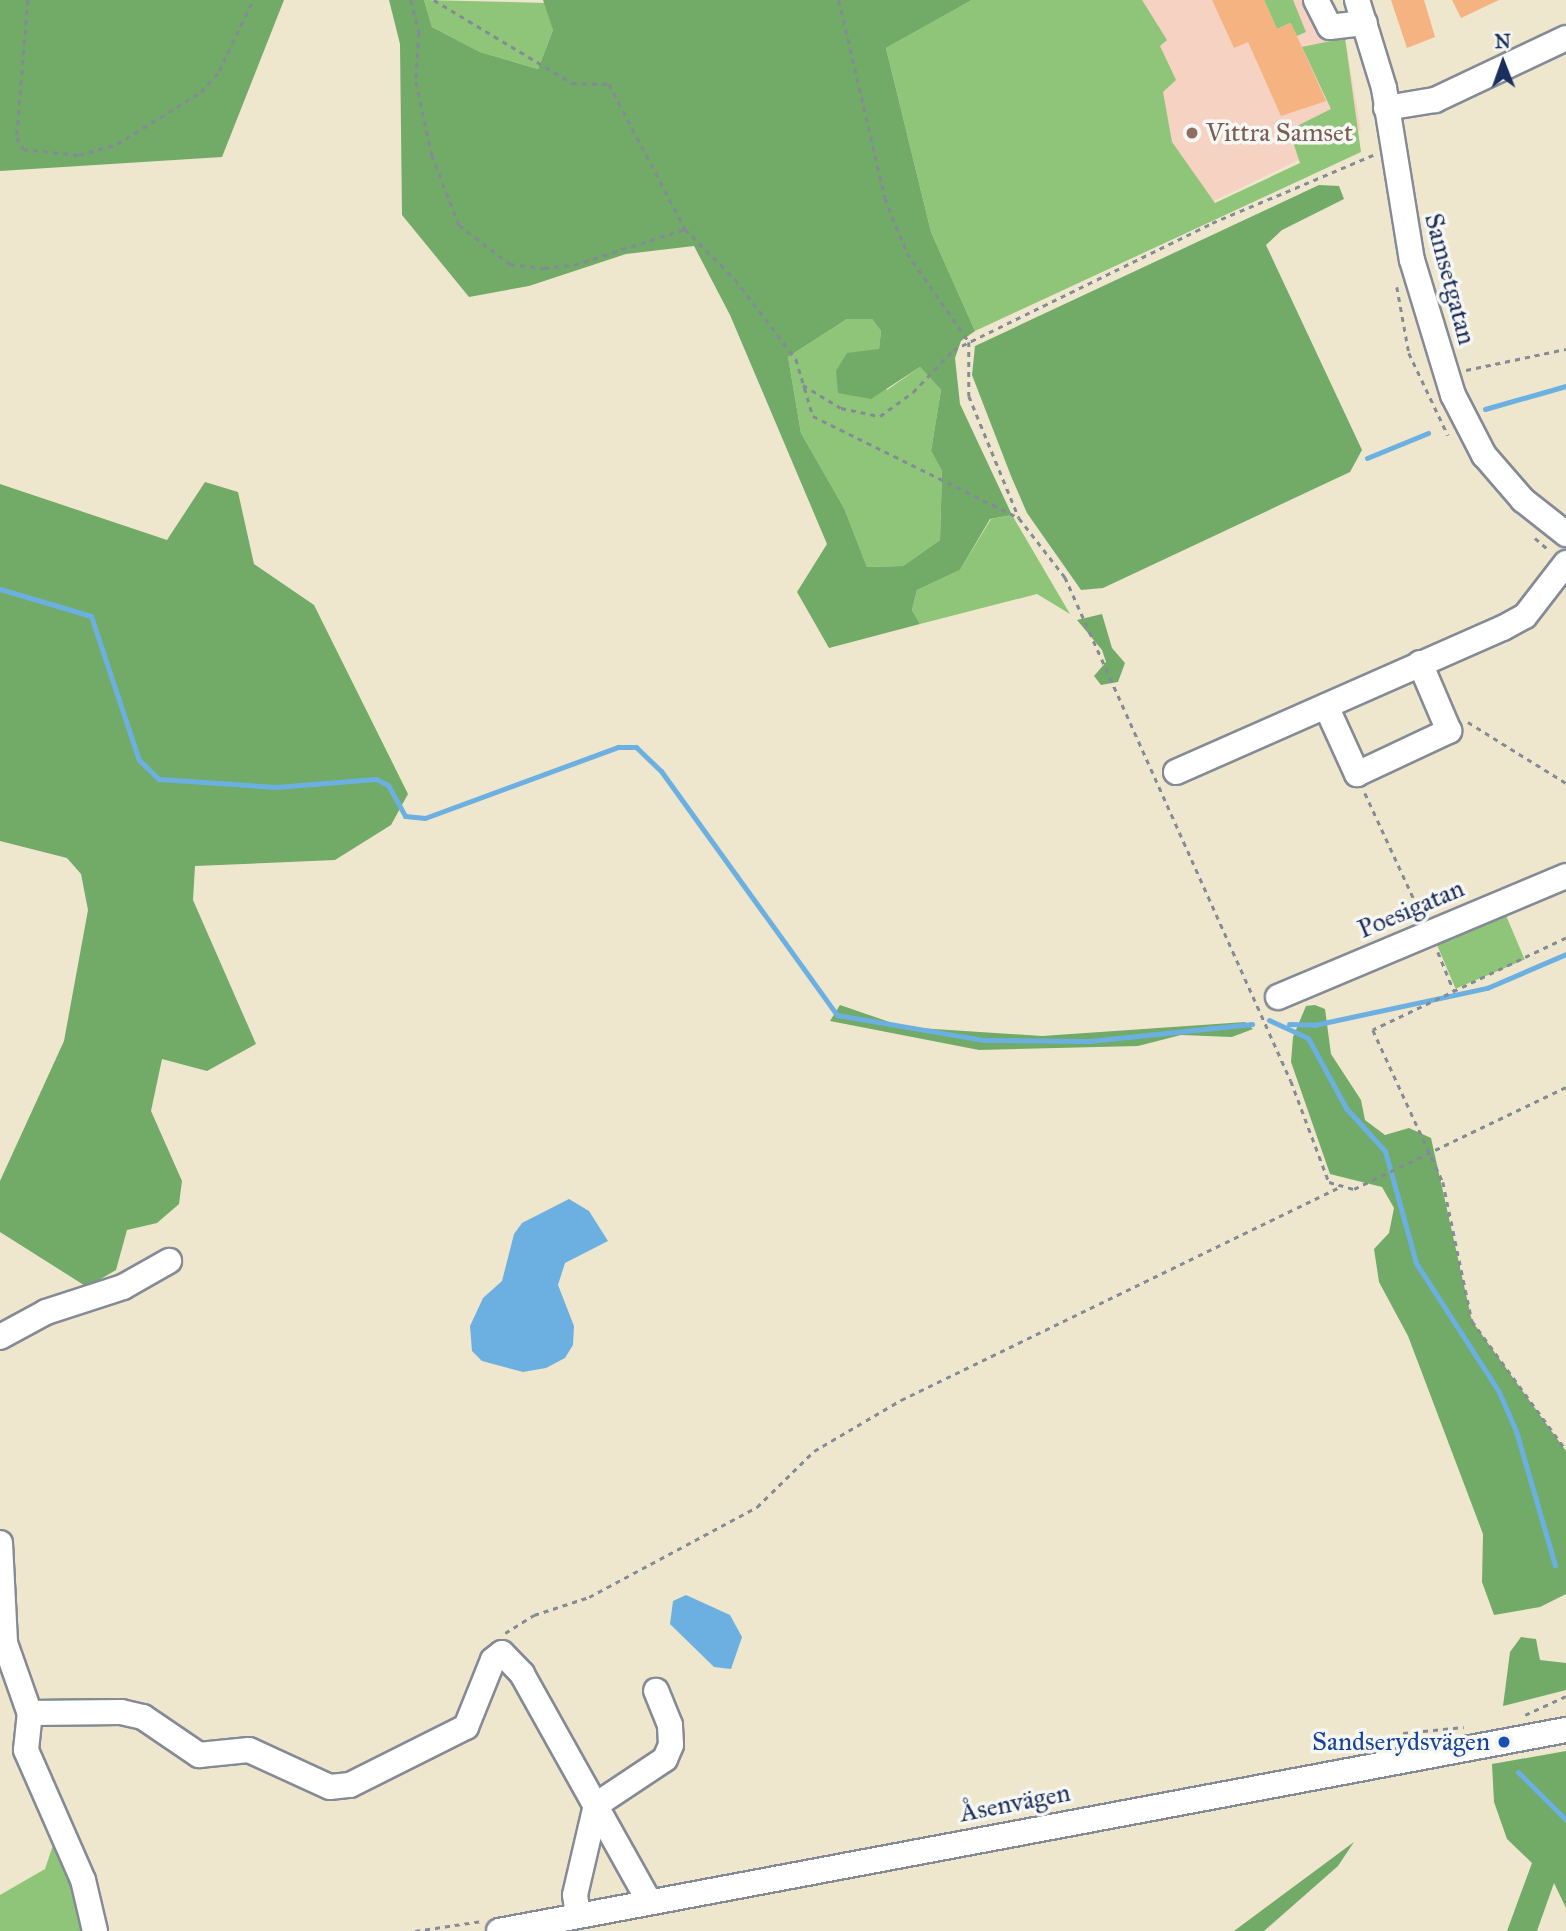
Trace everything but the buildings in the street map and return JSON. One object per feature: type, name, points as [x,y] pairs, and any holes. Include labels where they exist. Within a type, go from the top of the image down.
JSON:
[{"type":"street","points":[[1316,0],[1330,27],[1361,11]]},
{"type":"street","name":"Samsetgatan","points":[[1361,11],[1386,108],[1391,153],[1412,260],[1453,395],[1484,455],[1523,500],[1566,534]]},
{"type":"street","points":[[1386,108],[1435,100],[1566,38]]},
{"type":"street","points":[[1176,772],[1525,616],[1566,563]]},
{"type":"street","points":[[1326,706],[1357,774],[1449,731],[1420,663]]},
{"type":"street","name":"Poesigatan","points":[[1278,997],[1566,876]]},
{"type":"street","points":[[0,1337],[46,1312],[123,1287],[169,1261]]},
{"type":"street","points":[[0,1543],[5,1643],[30,1714],[26,1750],[86,1891],[94,1931]]},
{"type":"street","points":[[30,1714],[41,1708],[121,1712],[143,1717],[199,1755],[249,1750],[330,1787],[350,1785],[466,1727],[493,1660],[502,1654],[522,1674],[649,1901]]},
{"type":"street","points":[[578,1916],[575,1895],[596,1805],[665,1759],[670,1725],[656,1691]]},
{"type":"street","name":"Åsenvägen","points":[[1542,1734],[1566,1720]]},
{"type":"street","name":"Åsenvägen","points":[[499,1931],[553,1926],[578,1916],[649,1901],[1566,1730]]},
{"type":"path","points":[[27,0],[17,137],[23,149],[79,155],[117,144],[201,92],[219,71],[253,0]]},
{"type":"path","points":[[411,0],[419,33],[416,82],[432,155],[459,225],[510,264],[544,268],[574,265],[685,229]]},
{"type":"path","points":[[434,0],[572,83],[609,84],[685,229],[735,279],[789,349],[813,416],[1019,518]]},
{"type":"path","points":[[839,0],[885,198],[907,253],[969,342],[969,396],[1019,518],[1065,577],[1291,1081],[1324,1176],[1337,1188]]},
{"type":"path","points":[[802,384],[841,408],[880,416],[969,342],[1212,223],[1391,153]]},
{"type":"path","points":[[1463,370],[1566,349]]},
{"type":"path","points":[[1458,360],[1468,383]]},
{"type":"path","points":[[1458,715],[1566,783]]},
{"type":"path","points":[[1357,774],[1454,992]]},
{"type":"path","points":[[1566,938],[1373,1030],[1451,1205],[1452,1245],[1472,1321],[1566,1450]]},
{"type":"path","points":[[502,1654],[504,1634],[534,1615],[589,1597],[757,1507],[814,1451],[901,1399],[1337,1188],[1354,1189],[1566,1087]]},
{"type":"shaded area","name":"Vittra Samset","points":[[1002,0],[1310,0],[1324,40],[1345,38],[1361,130],[1069,271]]},
{"type":"green space","points":[[0,0],[284,0],[222,157],[0,171]]},
{"type":"green space","points":[[389,0],[424,0],[432,27],[480,52],[538,69],[553,30],[543,0],[972,0],[886,48],[931,232],[975,331],[961,341],[955,358],[960,404],[1012,515],[990,519],[960,570],[917,590],[912,610],[920,624],[829,648],[797,592],[827,544],[730,315],[694,246],[626,254],[529,286],[469,297],[402,215],[400,44]],"holes":[[[847,319],[872,319],[881,331],[879,349],[847,353],[836,371],[838,393],[871,399],[920,367],[941,390],[931,451],[942,471],[940,540],[903,566],[867,567],[844,508],[801,433],[788,357]]]},
{"type":"green space","points":[[424,0],[548,3],[553,30],[538,69],[480,52],[432,27]]},
{"type":"green space","points":[[972,0],[1142,0],[1167,40],[1160,46],[1176,80],[1163,92],[1172,142],[1215,203],[1300,163],[1289,130],[1331,109],[1302,47],[1345,38],[1361,152],[975,331],[931,232],[886,48]]},
{"type":"green space","points":[[1264,0],[1293,0],[1306,32],[1297,36],[1290,23],[1277,29]]},
{"type":"green space","points":[[1319,185],[1339,186],[1344,199],[1282,230],[1266,245],[1362,450],[1350,472],[1103,588],[1081,590],[1027,513],[972,375],[975,346]]},
{"type":"green space","points":[[847,319],[872,319],[881,331],[879,350],[865,356],[887,390],[920,367],[941,390],[931,451],[942,471],[940,540],[903,566],[867,567],[844,508],[801,433],[788,357]]},
{"type":"green space","points":[[205,482],[238,492],[254,564],[314,605],[408,794],[391,825],[335,860],[195,866],[193,900],[256,1044],[207,1071],[162,1059],[151,1111],[182,1181],[179,1204],[157,1223],[127,1230],[116,1270],[87,1287],[0,1232],[0,1181],[64,1041],[88,910],[81,874],[67,858],[0,841],[0,484],[167,540]]},
{"type":"green space","points":[[1012,515],[1070,614],[1037,594],[920,624],[912,610],[917,590],[960,570],[991,519]]},
{"type":"green space","points":[[1102,614],[1112,648],[1125,663],[1118,682],[1101,685],[1094,676],[1106,662],[1102,650],[1077,620]]},
{"type":"green space","points":[[1502,906],[1525,959],[1456,989],[1433,935]]},
{"type":"green space","points":[[840,1005],[904,1027],[1042,1036],[1245,1022],[1253,1029],[1232,1037],[1181,1035],[1138,1046],[979,1050],[830,1021]]},
{"type":"green space","points":[[1315,1005],[1325,1009],[1331,1054],[1361,1100],[1365,1120],[1385,1135],[1409,1128],[1431,1138],[1472,1321],[1566,1451],[1566,1594],[1540,1607],[1494,1615],[1482,1582],[1483,1534],[1408,1336],[1379,1282],[1374,1249],[1389,1233],[1394,1208],[1382,1187],[1330,1174],[1291,1062],[1293,1037],[1306,1006]]},
{"type":"green space","points":[[1521,1637],[1536,1639],[1540,1660],[1566,1663],[1566,1690],[1503,1706],[1510,1652]]},
{"type":"green space","points":[[1566,1751],[1566,1908],[1554,1883],[1537,1931],[1507,1931],[1532,1863],[1507,1839],[1494,1802],[1492,1764]]},
{"type":"green space","points":[[1354,1842],[1338,1866],[1264,1931],[1234,1931]]},
{"type":"green space","points":[[53,1845],[80,1897],[80,1931],[0,1931],[0,1895],[45,1869]]},
{"type":"water","points":[[569,1199],[589,1211],[608,1241],[565,1263],[558,1285],[574,1326],[573,1345],[565,1358],[546,1368],[523,1372],[482,1361],[472,1351],[470,1326],[483,1298],[502,1281],[514,1234],[522,1223]]},
{"type":"water","points":[[686,1595],[730,1615],[742,1637],[731,1669],[714,1667],[670,1624],[673,1601]]},
{"type":"waterway","points":[[1485,409],[1566,386]]},
{"type":"waterway","points":[[1367,458],[1428,433]]},
{"type":"waterway","points":[[0,589],[91,616],[139,760],[159,779],[276,787],[376,779],[388,785],[405,816],[425,818],[618,747],[636,747],[661,771],[837,1015],[984,1040],[1090,1041],[1252,1024]]},
{"type":"waterway","points":[[1289,1024],[1314,1025],[1487,988],[1566,954]]},
{"type":"waterway","points":[[1269,1020],[1308,1038],[1346,1108],[1385,1151],[1416,1263],[1499,1392],[1516,1431],[1555,1565]]},
{"type":"waterway","points":[[1518,1772],[1566,1820]]},
{"type":"place","name":"Vittra Samset","points":[[1192,133]]},
{"type":"place","name":"Sandserydsvägen","points":[[1504,1742]]}]
